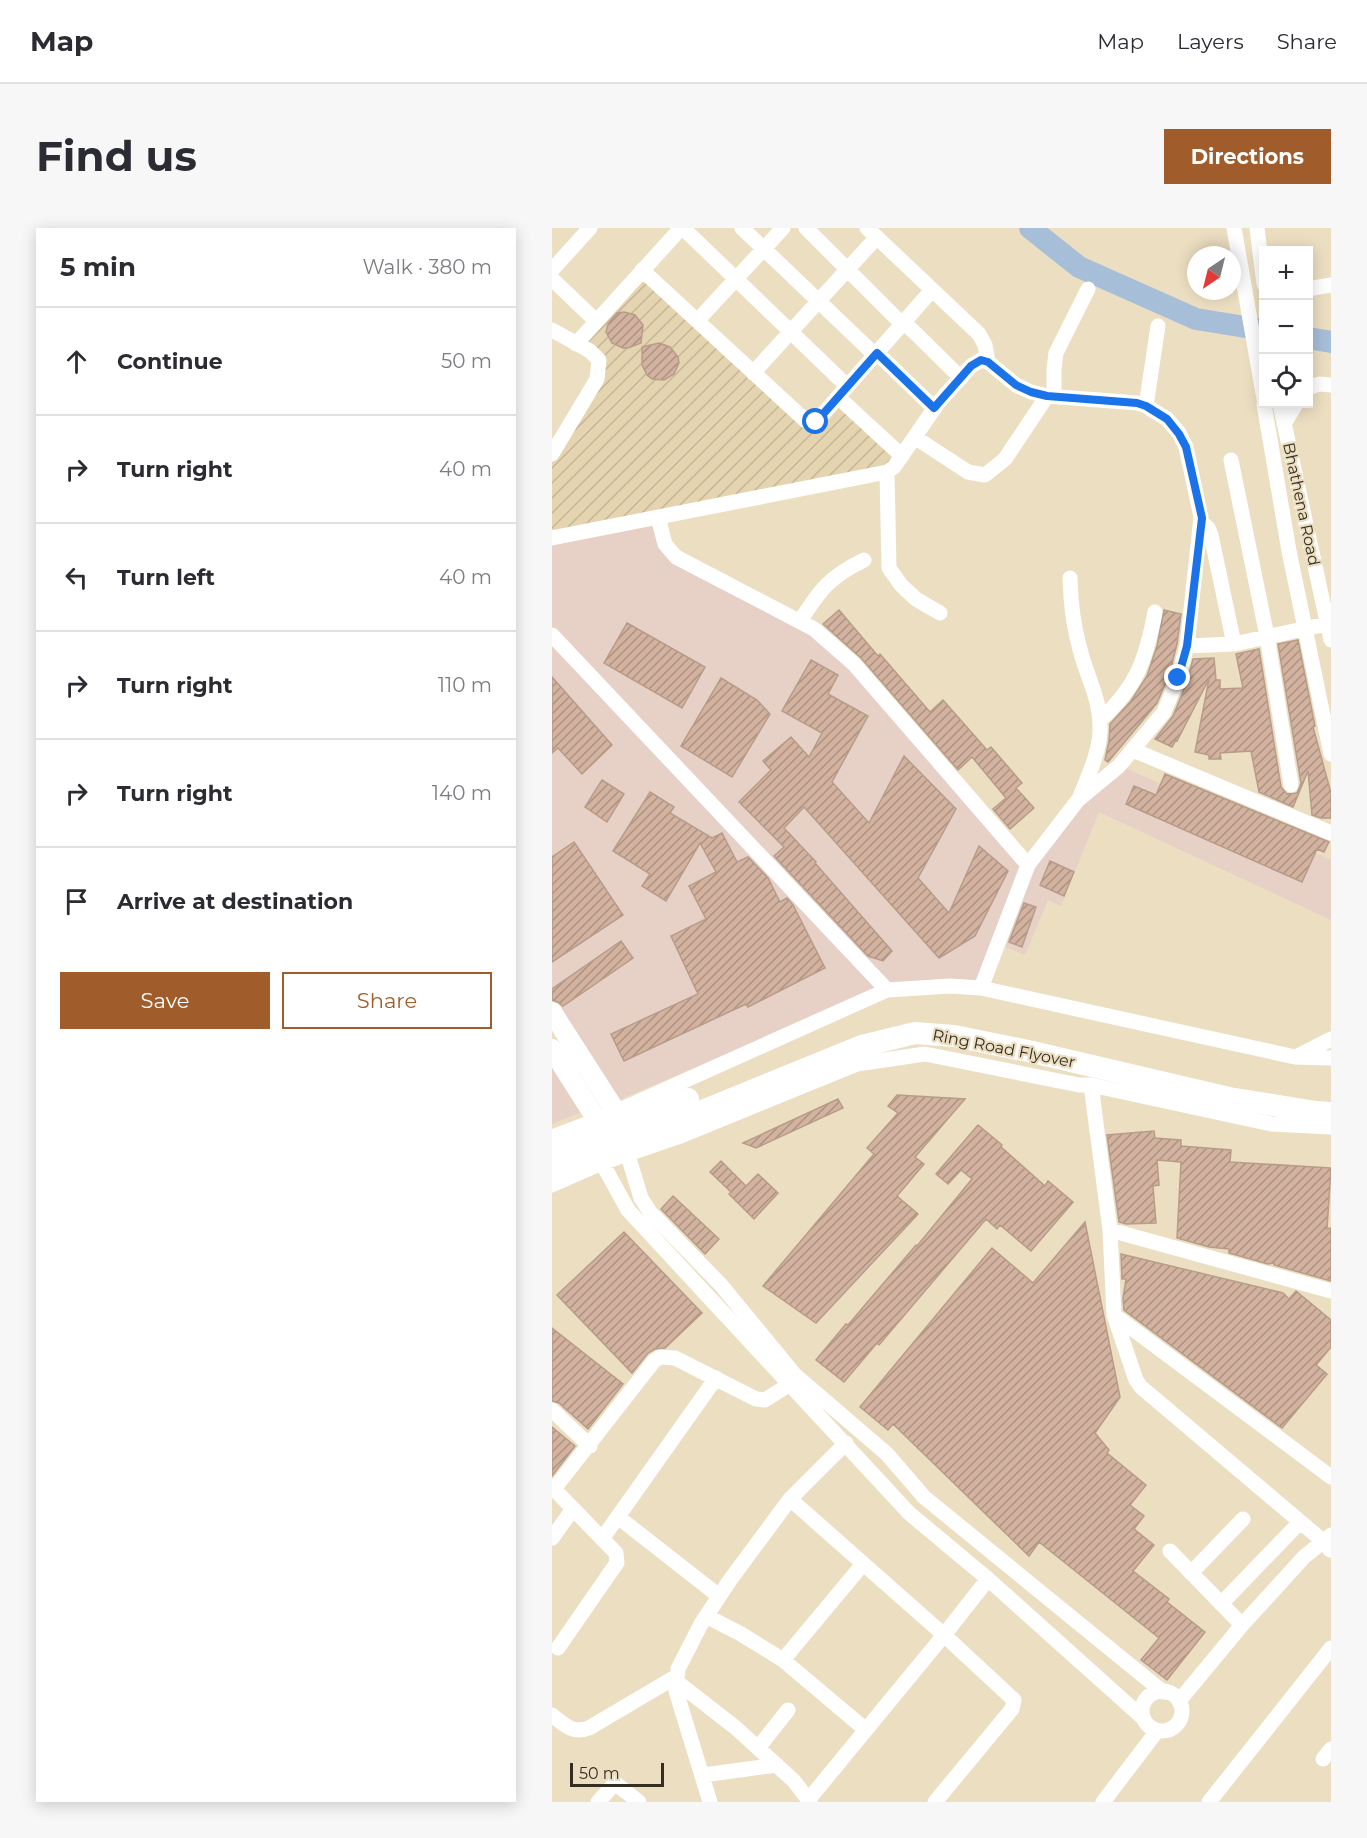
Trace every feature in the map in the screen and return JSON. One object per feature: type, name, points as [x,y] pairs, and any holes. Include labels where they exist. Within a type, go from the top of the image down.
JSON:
[{"type":"highway","name":"Ring Road Flyover","points":[[552,1151],[611,1131],[857,1031],[914,1017],[956,1021],[1020,1034],[1232,1083],[1318,1097],[1331,1097]]},
{"type":"highway","name":"Ring Road Flyover","points":[[552,1168],[619,1145],[862,1046],[915,1033],[954,1036],[1028,1051],[1228,1098],[1331,1113]]},
{"type":"main road","points":[[552,1012],[616,1112]]},
{"type":"main road","points":[[552,1049],[597,1120]]},
{"type":"street","points":[[552,270],[590,228]]},
{"type":"street","points":[[742,228],[934,408]]},
{"type":"street","points":[[697,321],[783,228]]},
{"type":"street","points":[[806,228],[961,378]]},
{"type":"street","points":[[1234,228],[1259,371]]},
{"type":"street","points":[[1257,228],[1259,248]]},
{"type":"street","points":[[576,344],[677,229],[735,278],[790,331],[842,392],[902,456]]},
{"type":"street","points":[[753,373],[847,269],[872,233],[979,334],[985,345],[988,362]]},
{"type":"street","points":[[642,270],[806,421],[816,422],[932,290]]},
{"type":"street","points":[[552,279],[596,321]]},
{"type":"street","points":[[1313,288],[1331,285]]},
{"type":"street","points":[[916,438],[968,472],[985,475],[999,466],[1051,396],[1056,353],[1088,289]]},
{"type":"street","points":[[1146,406],[1158,326]]},
{"type":"street","points":[[552,330],[590,351],[599,360],[600,371],[552,454]]},
{"type":"street","points":[[552,538],[886,472],[894,467],[916,438],[934,408],[975,362],[981,360],[988,362],[1016,385],[1031,392],[1051,396],[1137,403],[1167,419],[1186,447],[1202,523],[1187,646],[1178,678],[1164,712],[1119,766],[1078,800],[1028,865],[981,988]]},
{"type":"street","points":[[1313,386],[1331,385]]},
{"type":"street","points":[[1265,408],[1289,551],[1331,754]]},
{"type":"street","name":"Bhathena Road","points":[[1281,408],[1331,640]]},
{"type":"street","points":[[1284,424],[1294,408]]},
{"type":"street","points":[[1231,460],[1267,636],[1291,785]]},
{"type":"street","points":[[886,472],[889,568],[916,600],[940,613]]},
{"type":"street","points":[[658,517],[665,544],[676,557],[800,621],[831,643],[854,664],[1028,865]]},
{"type":"street","points":[[1202,523],[1211,535],[1234,644]]},
{"type":"street","points":[[800,621],[825,585],[841,571],[864,560]]},
{"type":"street","points":[[1070,578],[1072,616],[1083,660],[1100,707],[1100,734],[1095,756],[1078,800]]},
{"type":"street","points":[[1100,720],[1115,707],[1134,681],[1148,649],[1155,612]]},
{"type":"street","points":[[1187,646],[1234,644],[1305,627],[1329,624]]},
{"type":"street","points":[[552,635],[887,990]]},
{"type":"street","points":[[1133,750],[1331,832]]},
{"type":"street","points":[[552,1137],[616,1112],[887,990],[950,986],[981,988],[1295,1057],[1331,1059]]},
{"type":"street","points":[[1295,1057],[1331,1039]]},
{"type":"street","points":[[552,1185],[602,1163],[857,1064],[924,1054],[1079,1085],[1091,1085],[1271,1125],[1331,1127]]},
{"type":"street","points":[[1091,1085],[1110,1230],[1114,1315],[1136,1380],[1141,1387],[1329,1544],[1304,1557],[1242,1625],[1179,1701]]},
{"type":"street","points":[[597,1120],[602,1163],[628,1210],[909,1513],[988,1580],[1143,1718],[1146,1724],[1157,1731],[1176,1726],[1182,1714],[1179,1701],[1174,1696],[1163,1692],[924,1497],[887,1454],[795,1376],[721,1285],[650,1212],[641,1198],[616,1112]]},
{"type":"street","points":[[1110,1230],[1331,1291]]},
{"type":"street","points":[[1114,1315],[1331,1477]]},
{"type":"street","points":[[558,1648],[617,1563],[616,1553],[553,1488],[590,1446],[654,1362],[660,1357],[675,1358],[756,1399],[765,1400],[790,1384]]},
{"type":"street","points":[[602,1539],[716,1378]]},
{"type":"street","points":[[552,1410],[590,1446]]},
{"type":"street","points":[[711,1802],[676,1691],[678,1669],[685,1651],[719,1596],[790,1499],[846,1443]]},
{"type":"street","points":[[790,1499],[1014,1700],[1012,1709],[935,1802]]},
{"type":"street","points":[[552,1538],[573,1509]]},
{"type":"street","points":[[618,1517],[719,1596]]},
{"type":"street","points":[[1191,1573],[1243,1519]]},
{"type":"street","points":[[1221,1604],[1300,1522]]},
{"type":"street","points":[[1170,1551],[1242,1625]]},
{"type":"street","points":[[783,1660],[863,1564]]},
{"type":"street","points":[[677,1679],[777,1765],[810,1800],[988,1580]]},
{"type":"street","points":[[706,1616],[783,1660],[866,1730]]},
{"type":"street","points":[[1209,1802],[1331,1648]]},
{"type":"street","points":[[552,1715],[567,1728],[581,1731],[677,1679]]},
{"type":"street","points":[[1143,1718],[1143,1705],[1146,1700],[1150,1695],[1163,1692]]},
{"type":"street","points":[[758,1748],[788,1710]]},
{"type":"street","points":[[1103,1802],[1157,1731]]},
{"type":"street","points":[[703,1775],[777,1765]]},
{"type":"street","points":[[598,1802],[615,1783],[639,1802]]},
{"type":"shaded area","points":[[642,273],[805,423],[837,401],[899,457],[892,465],[552,534],[552,459],[602,370],[579,343]]},
{"type":"shaded area","points":[[654,520],[663,546],[829,646],[1030,866],[1081,802],[1123,767],[1331,860],[1331,920],[1099,812],[1061,906],[1048,900],[1025,955],[991,941],[978,983],[889,985],[616,1101],[552,1004],[552,539]]},
{"type":"shaded area","points":[[552,1066],[581,1112],[552,1124]]},
{"type":"building","points":[[617,313],[635,315],[643,325],[641,343],[628,348],[612,343],[606,332],[608,324]]},
{"type":"building","points":[[659,343],[670,347],[678,357],[679,363],[674,374],[664,380],[652,379],[642,365],[642,347]]},
{"type":"building","points":[[839,610],[930,712],[943,700],[987,750],[991,747],[1022,783],[1016,788],[1034,808],[1010,829],[993,809],[1006,798],[972,757],[958,770],[861,658],[823,624]]},
{"type":"building","points":[[1164,610],[1181,614],[1177,644],[1169,675],[1157,703],[1108,762],[1105,760],[1110,724],[1131,701],[1147,676],[1157,646]]},
{"type":"building","points":[[627,623],[705,667],[682,708],[604,663]]},
{"type":"building","points":[[1298,640],[1315,726],[1313,727],[1331,793],[1331,818],[1312,815],[1308,771],[1293,807],[1259,792],[1251,751],[1220,753],[1221,759],[1209,759],[1209,755],[1195,752],[1209,679],[1172,747],[1155,739],[1173,716],[1187,682],[1193,659],[1214,658],[1216,680],[1220,680],[1220,689],[1243,688],[1236,654],[1259,649],[1281,787],[1287,794],[1297,793],[1301,783],[1278,644]]},
{"type":"building","points":[[811,660],[838,675],[828,694],[868,716],[832,782],[869,823],[904,756],[956,809],[918,878],[949,913],[979,846],[1008,871],[975,936],[939,958],[804,807],[784,828],[892,951],[883,961],[868,956],[774,856],[784,847],[739,802],[771,770],[763,761],[791,737],[809,757],[822,733],[782,711]]},
{"type":"building","points":[[552,677],[612,745],[582,774],[558,748],[552,753]]},
{"type":"building","points":[[721,678],[757,700],[770,714],[732,777],[681,746]]},
{"type":"building","points":[[1165,774],[1329,842],[1324,852],[1317,849],[1302,882],[1126,804],[1134,786],[1156,795]]},
{"type":"building","points":[[602,780],[624,794],[607,822],[585,807]]},
{"type":"building","points":[[650,792],[674,807],[670,813],[712,838],[722,833],[737,862],[748,857],[768,878],[780,902],[787,898],[793,905],[825,968],[748,1007],[746,1004],[624,1061],[611,1034],[698,994],[671,936],[706,919],[689,886],[716,872],[700,843],[666,901],[642,886],[650,874],[613,851]]},
{"type":"building","points":[[574,842],[623,915],[552,962],[552,857]]},
{"type":"building","points":[[1050,861],[1074,872],[1064,896],[1040,885]]},
{"type":"building","points":[[1024,903],[1036,907],[1022,947],[1009,942]]},
{"type":"building","points":[[621,941],[633,958],[563,1006],[552,1000],[552,989]]},
{"type":"building","points":[[897,1095],[965,1099],[915,1157],[924,1164],[897,1196],[918,1214],[816,1323],[763,1286],[874,1154],[867,1148],[898,1113],[888,1106]]},
{"type":"building","points":[[838,1099],[843,1108],[756,1148],[743,1143]]},
{"type":"building","points":[[978,1125],[1045,1186],[1048,1181],[1073,1202],[1031,1251],[1000,1225],[997,1229],[986,1219],[879,1345],[877,1343],[844,1382],[816,1360],[917,1246],[972,1179],[961,1170],[948,1184],[936,1174]]},
{"type":"building","points":[[1154,1131],[1155,1138],[1181,1140],[1181,1146],[1231,1150],[1230,1162],[1331,1168],[1327,1229],[1331,1228],[1331,1281],[1274,1265],[1274,1263],[1268,1264],[1229,1253],[1229,1249],[1209,1247],[1177,1238],[1181,1162],[1157,1160],[1159,1185],[1153,1186],[1156,1223],[1126,1224],[1119,1222],[1107,1135]]},
{"type":"building","points":[[721,1161],[746,1186],[758,1174],[778,1193],[754,1219],[710,1172]]},
{"type":"building","points":[[673,1196],[719,1239],[705,1254],[661,1209]]},
{"type":"building","points":[[1085,1222],[1120,1397],[1095,1433],[1109,1450],[1107,1453],[1146,1485],[1130,1505],[1144,1516],[1134,1529],[1154,1545],[1133,1571],[1169,1599],[1167,1602],[1205,1632],[1167,1680],[1141,1660],[1159,1638],[1039,1542],[1029,1556],[893,1424],[888,1430],[860,1407],[992,1248],[1033,1283]]},
{"type":"building","points":[[624,1232],[702,1313],[665,1348],[655,1349],[648,1353],[632,1373],[557,1295]]},
{"type":"building","points":[[1121,1254],[1283,1293],[1289,1299],[1296,1291],[1331,1320],[1331,1347],[1316,1365],[1327,1374],[1282,1428],[1124,1310],[1126,1279],[1122,1279]]},
{"type":"building","points":[[552,1328],[623,1384],[588,1429],[559,1403],[552,1401]]},
{"type":"building","points":[[552,1427],[575,1446],[552,1476]]},
{"type":"waterway","points":[[1030,228],[1079,267],[1196,319],[1259,329]]},
{"type":"waterway","points":[[1313,339],[1331,342]]},
{"type":"route","points":[[816,422],[877,353],[934,408],[971,366],[981,360],[988,362],[1016,385],[1031,392],[1047,396],[1137,403],[1167,419],[1186,447],[1202,518],[1187,646],[1178,678]]}]
